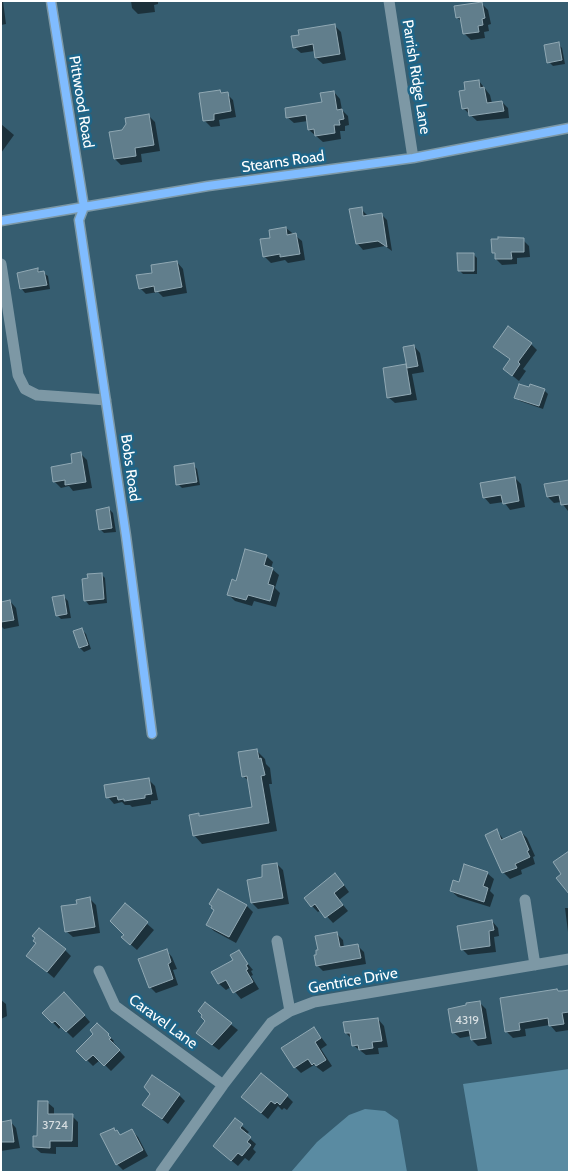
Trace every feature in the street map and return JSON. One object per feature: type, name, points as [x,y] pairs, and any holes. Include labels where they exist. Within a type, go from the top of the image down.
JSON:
[{"type":"street","name":"Pittwood Road","points":[[51,1],[84,208]]},
{"type":"street","name":"Parrish Ridge Lane","points":[[389,1],[413,158]]},
{"type":"street","name":"Stearns Road","points":[[1,221],[208,186],[413,158],[569,128]]},
{"type":"street","name":"Bobs Road","points":[[84,208],[79,220],[126,536],[152,734]]},
{"type":"street","points":[[1,264],[18,375],[25,390],[37,395],[106,400]]},
{"type":"street","points":[[524,900],[535,965]]},
{"type":"street","points":[[277,941],[290,1011]]},
{"type":"street","name":"Gentrice Drive","points":[[161,1172],[271,1023],[290,1011],[314,1002],[569,960]]},
{"type":"street","name":"Caravel Lane","points":[[99,972],[115,1006],[224,1085]]},
{"type":"water","points":[[569,1069],[569,1172],[478,1172],[463,1084]]},
{"type":"water","points":[[365,1109],[385,1111],[398,1120],[407,1172],[291,1172],[317,1142],[349,1115]]},
{"type":"building","points":[[482,2],[485,18],[482,19],[483,25],[478,26],[479,32],[463,34],[460,17],[456,18],[454,6]]},
{"type":"building","points":[[335,24],[340,54],[315,58],[313,44],[293,48],[291,36],[299,35],[298,30]]},
{"type":"building","points":[[559,42],[562,60],[547,63],[544,45]]},
{"type":"building","points":[[479,80],[480,88],[484,87],[487,103],[502,101],[504,111],[469,116],[468,108],[462,109],[459,91],[465,90],[464,82]]},
{"type":"building","points":[[220,90],[221,93],[228,92],[231,111],[214,114],[214,120],[203,121],[199,93]]},
{"type":"building","points":[[334,91],[337,110],[342,109],[344,119],[339,120],[340,125],[334,125],[335,133],[315,136],[314,129],[308,130],[306,115],[286,118],[285,108],[322,102],[320,93]]},
{"type":"building","points":[[149,114],[154,145],[135,148],[136,156],[114,159],[109,132],[122,130],[126,124],[125,118]]},
{"type":"building","points":[[362,207],[363,216],[382,213],[387,247],[378,241],[356,244],[349,209]]},
{"type":"building","points":[[286,227],[287,235],[296,233],[300,254],[280,257],[280,254],[263,257],[260,239],[270,238],[269,230]]},
{"type":"building","points":[[498,237],[524,238],[524,252],[511,252],[512,259],[495,259],[495,253],[492,253],[491,239],[498,239]]},
{"type":"building","points":[[457,253],[474,253],[474,271],[458,271]]},
{"type":"building","points":[[177,261],[182,287],[155,292],[154,286],[139,289],[136,275],[152,273],[151,265]]},
{"type":"building","points":[[38,268],[38,272],[44,271],[47,285],[20,289],[17,273]]},
{"type":"building","points":[[508,326],[532,343],[518,362],[520,364],[512,376],[503,369],[510,359],[493,347]]},
{"type":"building","points":[[414,345],[418,366],[407,368],[403,347]]},
{"type":"building","points":[[406,364],[411,394],[387,398],[383,368]]},
{"type":"building","points":[[519,384],[529,387],[530,384],[545,389],[539,406],[514,398]]},
{"type":"building","points":[[81,452],[86,482],[65,485],[65,480],[53,482],[51,467],[72,463],[71,454]]},
{"type":"building","points":[[194,463],[197,482],[176,485],[174,466]]},
{"type":"building","points":[[515,477],[519,501],[503,504],[501,495],[483,498],[480,483]]},
{"type":"building","points":[[569,480],[569,504],[561,505],[559,495],[547,497],[544,484]]},
{"type":"building","points":[[109,507],[112,528],[99,530],[96,510]]},
{"type":"building","points":[[245,549],[267,555],[264,565],[273,568],[268,584],[274,586],[270,601],[248,595],[246,600],[227,595],[232,579],[236,581]]},
{"type":"building","points":[[102,573],[104,599],[84,601],[82,579],[88,578],[87,574]]},
{"type":"building","points":[[64,595],[67,614],[56,616],[52,597]]},
{"type":"building","points":[[10,600],[14,620],[1,622],[1,602]]},
{"type":"building","points":[[82,628],[88,645],[79,648],[73,631]]},
{"type":"building","points":[[257,749],[265,775],[261,776],[269,823],[193,836],[189,815],[199,813],[199,816],[252,807],[247,776],[242,777],[238,752]]},
{"type":"building","points":[[149,778],[152,794],[145,795],[145,798],[124,801],[124,799],[118,800],[117,796],[106,798],[104,785]]},
{"type":"building","points":[[497,829],[501,840],[521,831],[530,857],[515,864],[517,868],[502,873],[485,835]]},
{"type":"building","points":[[569,851],[569,894],[556,878],[561,874],[553,862]]},
{"type":"building","points":[[277,863],[283,898],[251,903],[247,880],[262,877],[262,865]]},
{"type":"building","points":[[464,864],[488,872],[483,886],[488,888],[484,902],[450,891],[453,880],[459,882]]},
{"type":"building","points":[[335,873],[344,885],[334,893],[343,905],[325,918],[315,904],[311,907],[304,898]]},
{"type":"building","points":[[218,889],[247,905],[229,937],[206,925],[214,910],[209,904]]},
{"type":"building","points":[[90,897],[95,927],[65,932],[61,906],[77,904],[76,900]]},
{"type":"building","points":[[125,903],[148,922],[130,945],[121,937],[124,935],[110,921]]},
{"type":"building","points":[[492,920],[494,930],[489,931],[490,946],[461,950],[457,926]]},
{"type":"building","points":[[39,928],[66,949],[47,972],[26,956],[36,943],[33,941],[35,938],[32,936]]},
{"type":"building","points":[[337,932],[340,947],[358,944],[361,958],[316,966],[314,955],[316,955],[316,950],[318,950],[315,936]]},
{"type":"building","points":[[167,949],[171,962],[168,964],[173,979],[149,988],[138,959]]},
{"type":"building","points":[[239,950],[248,964],[246,965],[248,969],[246,970],[253,982],[233,993],[226,980],[218,984],[211,972],[233,960],[230,955]]},
{"type":"building","points":[[557,989],[558,991],[569,990],[569,1012],[562,1013],[564,1024],[549,1026],[548,1018],[519,1023],[520,1030],[505,1032],[500,998]]},
{"type":"building","points":[[64,992],[85,1015],[66,1032],[55,1021],[52,1023],[42,1013]]},
{"type":"building","points":[[480,1001],[486,1038],[471,1040],[469,1030],[452,1033],[448,1009]]},
{"type":"building","points":[[205,1002],[232,1023],[212,1045],[196,1033],[205,1021],[198,1011]]},
{"type":"building","points":[[378,1018],[382,1041],[372,1042],[373,1048],[359,1050],[358,1045],[352,1046],[350,1033],[345,1033],[343,1022]]},
{"type":"building","points":[[97,1023],[109,1034],[111,1038],[109,1039],[120,1050],[104,1066],[93,1055],[86,1061],[76,1051],[93,1034],[90,1030]]},
{"type":"building","points":[[314,1027],[321,1038],[315,1042],[326,1060],[316,1066],[314,1063],[312,1065],[308,1059],[294,1068],[281,1048]]},
{"type":"building","points":[[261,1073],[288,1095],[280,1105],[277,1102],[275,1104],[271,1101],[261,1113],[241,1097]]},
{"type":"building","points":[[152,1075],[180,1094],[162,1119],[142,1105],[150,1094],[144,1087]]},
{"type":"building","points":[[38,1101],[48,1101],[48,1114],[73,1114],[72,1141],[50,1141],[50,1148],[33,1147],[33,1136],[37,1136]]},
{"type":"building","points":[[235,1118],[243,1124],[240,1128],[251,1137],[247,1142],[251,1145],[242,1156],[238,1153],[231,1161],[213,1146]]},
{"type":"building","points":[[11,1120],[14,1142],[1,1142],[1,1122]]},
{"type":"building","points":[[114,1128],[120,1135],[132,1129],[143,1150],[116,1165],[100,1134]]},
{"type":"cycle path","points":[[51,1],[84,207],[79,220],[126,536],[152,734]]},
{"type":"cycle path","points":[[1,221],[208,186],[413,158],[569,128]]}]
